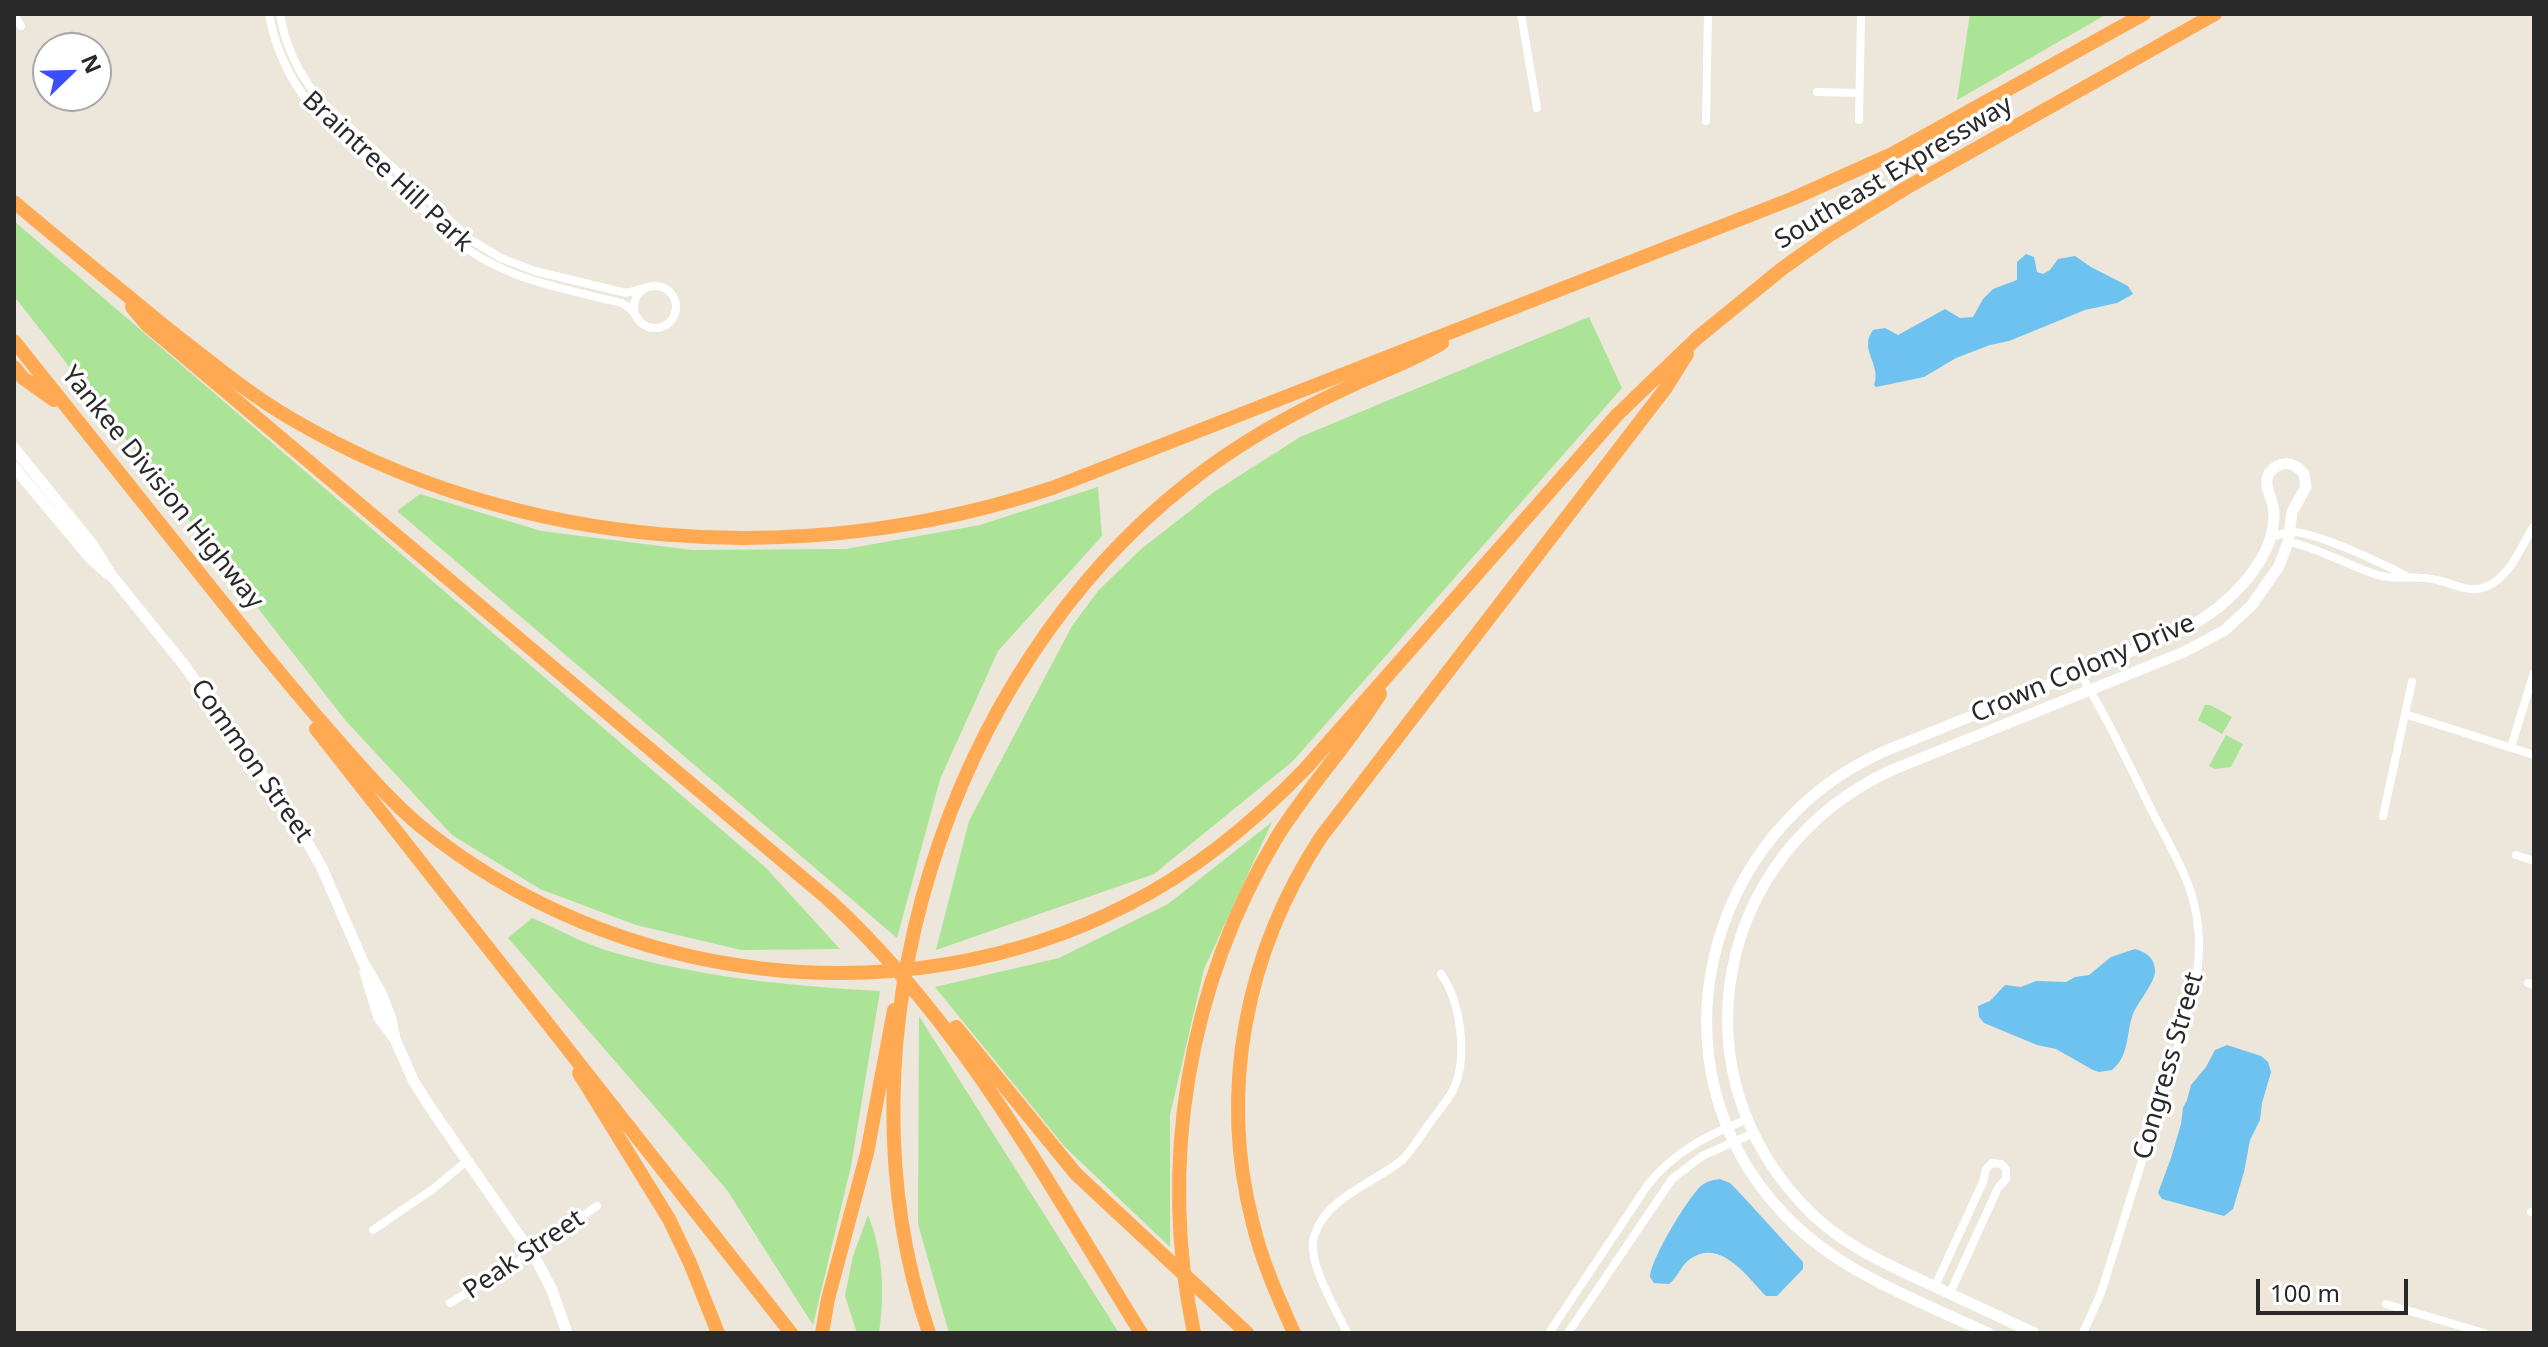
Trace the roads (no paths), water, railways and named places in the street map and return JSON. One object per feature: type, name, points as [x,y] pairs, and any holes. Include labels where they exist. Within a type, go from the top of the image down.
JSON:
[{"type":"highway","name":"Southeast Expressway","points":[[1484,319],[1851,175],[1927,136],[2144,14]]},
{"type":"highway","points":[[2182,33],[2202,14]]},
{"type":"highway","name":"Southeast Expressway","points":[[1401,660],[1617,415],[1697,338],[1783,268],[1860,216],[2215,14]]},
{"type":"highway","points":[[14,202],[227,376],[323,436],[456,491],[546,516],[637,532],[728,539],[793,538],[876,530],[949,517],[1021,498],[1099,470],[1484,319]]},
{"type":"highway","points":[[111,283],[147,325],[829,900],[979,1054],[1068,1166],[1247,1333]]},
{"type":"highway","points":[[822,1332],[869,1144],[934,857],[953,804],[997,710],[1047,630],[1113,550],[1175,493],[1246,442],[1313,404],[1423,354],[1484,319]]},
{"type":"highway","points":[[1294,1333],[1267,1270],[1253,1225],[1242,1171],[1238,1129],[1238,1075],[1245,1023],[1257,970],[1271,931],[1289,891],[1321,837],[1665,389],[1697,338]]},
{"type":"highway","name":"Yankee Division Highway","points":[[14,341],[273,666]]},
{"type":"highway","points":[[14,367],[23,378],[71,413]]},
{"type":"highway","points":[[273,666],[368,775],[407,814],[464,858],[528,897],[614,935],[685,956],[759,969],[852,974],[945,965],[1009,951],[1072,930],[1144,896],[1223,844],[1266,808],[1401,660]]},
{"type":"highway","points":[[1194,1333],[1181,1247],[1179,1164],[1187,1081],[1209,990],[1242,904],[1277,838],[1308,791],[1365,718],[1401,660]]},
{"type":"highway","points":[[273,666],[309,720],[791,1333]]},
{"type":"highway","points":[[924,995],[995,1098],[1141,1333]]},
{"type":"highway","points":[[894,1025],[896,1175],[906,1250],[929,1333]]},
{"type":"highway","points":[[557,1034],[587,1089],[669,1219],[718,1333]]},
{"type":"street","points":[[14,14],[21,26]]},
{"type":"street","name":"Braintree Hill Park","points":[[269,14],[283,61],[311,106],[480,259],[532,281],[622,303],[645,325],[658,328],[671,322],[676,312],[676,300],[670,291],[655,285],[626,293],[527,269],[471,240],[319,99],[292,57],[280,14]]},
{"type":"street","points":[[1521,14],[1537,108]]},
{"type":"street","points":[[1706,121],[1708,14]]},
{"type":"street","points":[[1859,120],[1861,14]]},
{"type":"street","points":[[1817,92],[1859,93]]},
{"type":"street","points":[[637,317],[634,304],[638,293],[644,288]]},
{"type":"street","name":"Common Street","points":[[14,448],[184,665],[291,815],[327,876],[363,962],[390,1012],[395,1039],[421,1093],[531,1252],[552,1290],[567,1333]]},
{"type":"street","name":"Crown Colony Drive","points":[[1988,1333],[1868,1277],[1826,1252],[1803,1233],[1768,1195],[1735,1141],[1711,1065],[1707,1027],[1709,986],[1728,910],[1768,840],[1810,797],[1841,774],[1865,760],[2185,629],[2213,613],[2243,584],[2260,557],[2274,512],[2266,482],[2269,473],[2280,464],[2291,463],[2302,470],[2306,478],[2305,491],[2292,512],[2289,537],[2279,566],[2265,589],[2233,624],[2194,648],[1874,778],[1851,791],[1823,813],[1784,852],[1751,908],[1739,943],[1729,989],[1729,1044],[1735,1081],[1754,1133],[1784,1183],[1823,1224],[1860,1250],[2034,1333]]},
{"type":"street","name":"Common Street","points":[[14,467],[90,558],[112,576]]},
{"type":"street","points":[[2268,493],[2283,504],[2300,499]]},
{"type":"street","points":[[2268,539],[2289,537],[2378,575],[2439,580],[2466,589],[2489,586],[2508,569],[2534,526]]},
{"type":"street","name":"Congress Street","points":[[2079,672],[2189,887],[2196,915],[2200,961],[2196,987],[2171,1070],[2096,1306],[2083,1333]]},
{"type":"street","points":[[2511,747],[2534,673]]},
{"type":"street","points":[[2383,816],[2412,682]]},
{"type":"street","points":[[2405,714],[2534,755]]},
{"type":"street","points":[[2516,855],[2534,861]]},
{"type":"street","points":[[1347,1333],[1317,1268],[1313,1253],[1314,1237],[1320,1222],[1332,1208],[1403,1158],[1452,1092],[1459,1063],[1460,1030],[1454,996],[1441,974]]},
{"type":"street","points":[[1549,1333],[1656,1174],[1689,1146],[1748,1119]]},
{"type":"street","points":[[1568,1333],[1668,1184],[1697,1159],[1754,1133]]},
{"type":"street","points":[[373,1230],[433,1189],[468,1160]]},
{"type":"street","points":[[1935,1286],[1985,1173],[1991,1164],[2001,1164],[2007,1173],[2004,1182],[1998,1188],[1950,1293]]},
{"type":"street","points":[[1985,1173],[1991,1184],[2004,1182]]},
{"type":"street","name":"Peak Street","points":[[450,1303],[597,1206]]},
{"type":"street","points":[[2386,1304],[2484,1333]]},
{"type":"water","points":[[2026,254],[2034,257],[2037,272],[2043,274],[2058,259],[2075,256],[2128,286],[2133,294],[2117,303],[2085,310],[2009,341],[1956,358],[1924,377],[1874,385],[1875,370],[1868,344],[1873,330],[1885,328],[1898,335],[1945,309],[1960,318],[1973,317],[1993,289],[2017,280],[2017,262]]},
{"type":"water","points":[[2135,949],[2152,959],[2155,971],[2149,988],[2134,1012],[2121,1058],[2112,1070],[2093,1070],[2056,1049],[2037,1045],[1984,1023],[1979,1017],[1978,1006],[1990,1001],[2005,985],[2021,987],[2036,981],[2066,982],[2089,975],[2111,957]]},
{"type":"water","points":[[2227,1045],[2261,1056],[2268,1062],[2271,1072],[2233,1209],[2224,1216],[2162,1199],[2158,1193],[2191,1085],[2215,1050]]},
{"type":"water","points":[[1720,1179],[1738,1191],[1803,1262],[1803,1269],[1777,1296],[1766,1296],[1733,1262],[1712,1253],[1690,1259],[1669,1284],[1654,1283],[1650,1277],[1663,1243],[1688,1202],[1702,1185]]}]
